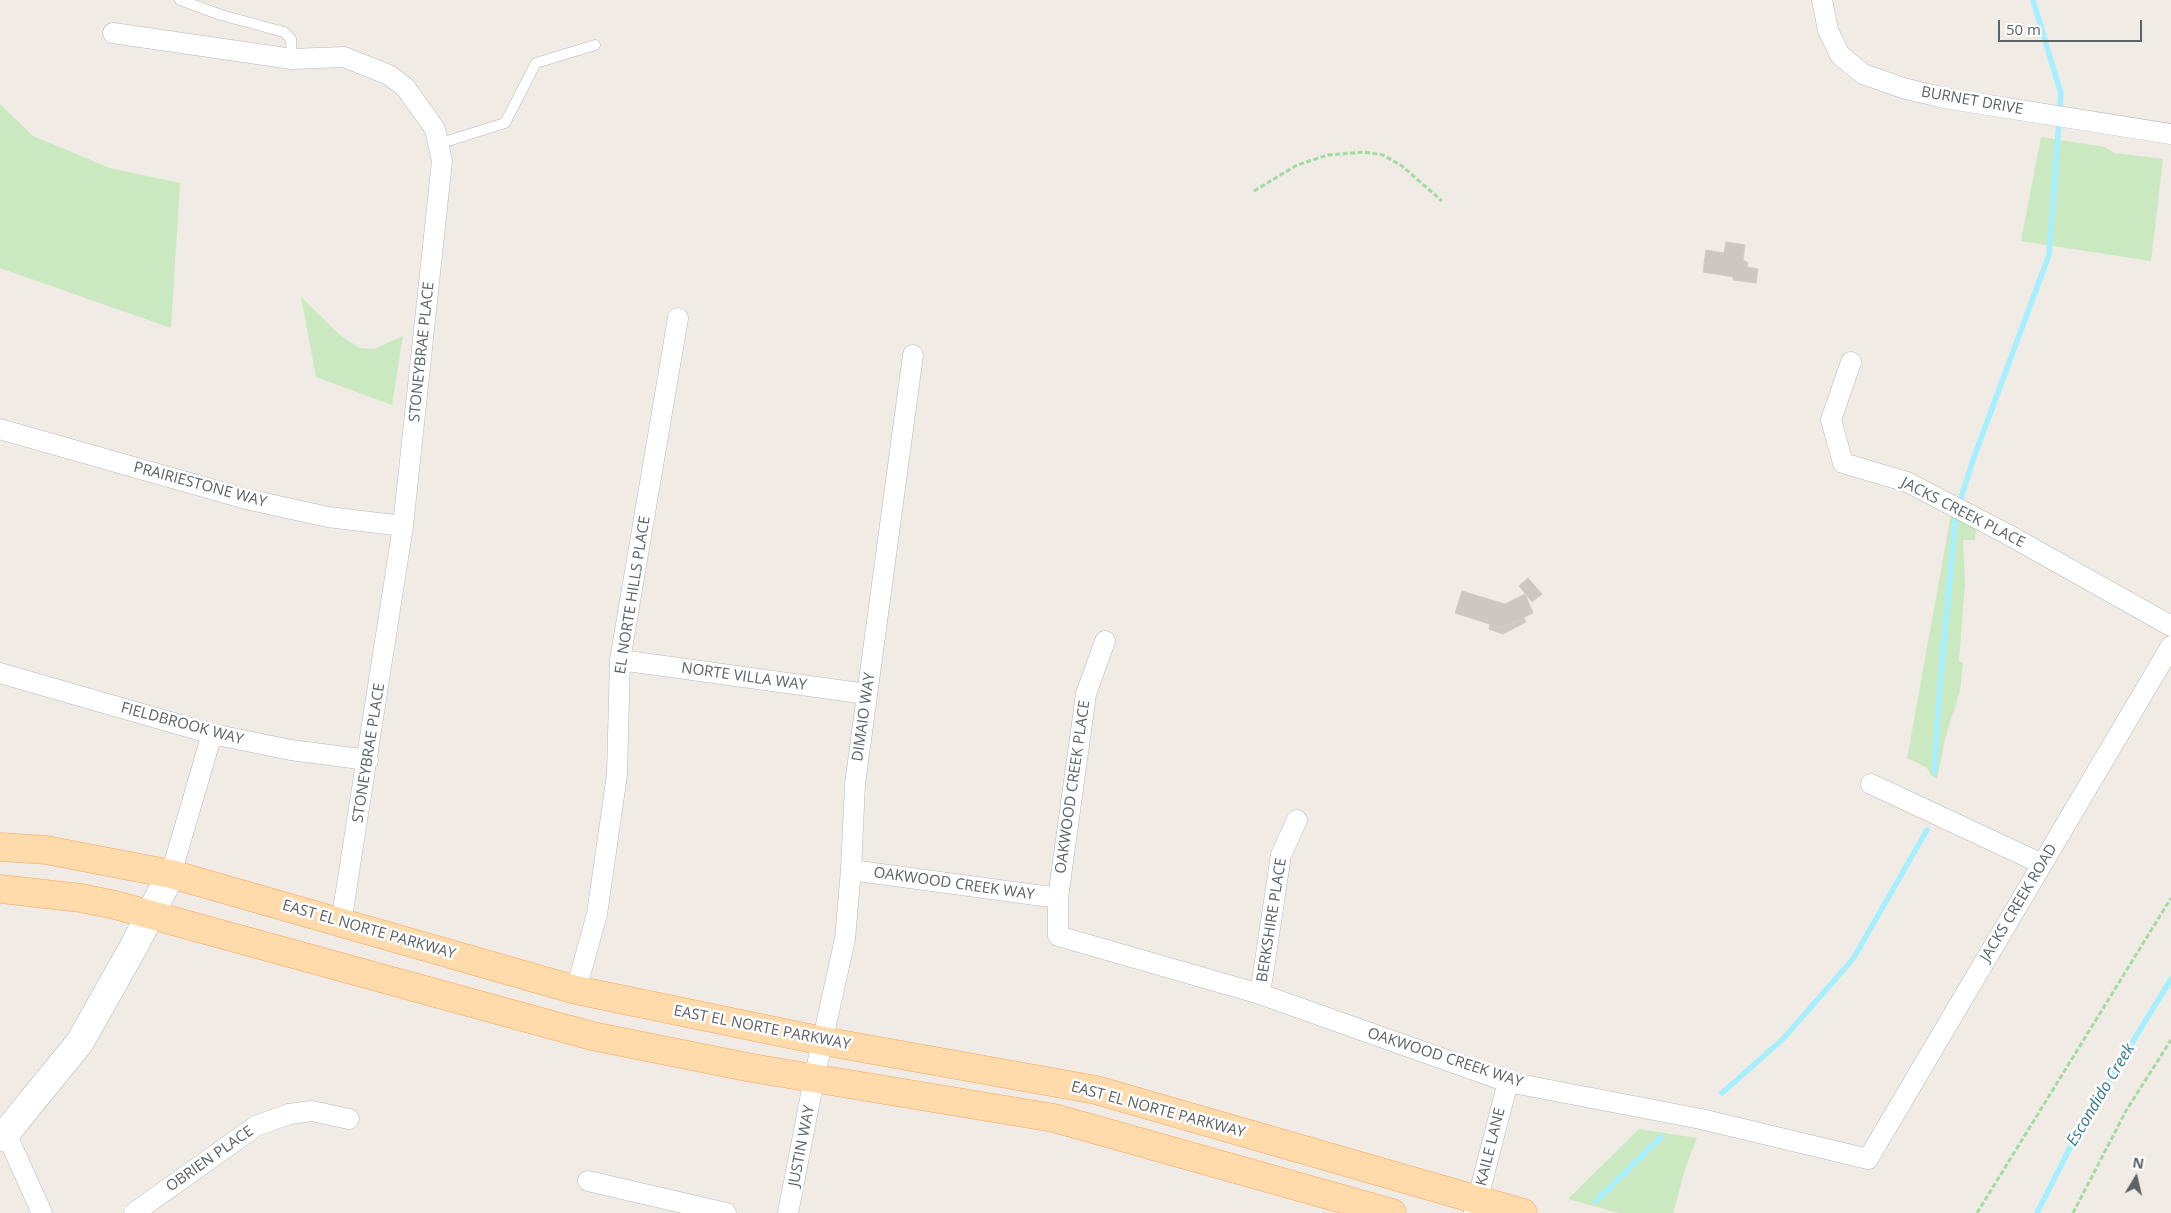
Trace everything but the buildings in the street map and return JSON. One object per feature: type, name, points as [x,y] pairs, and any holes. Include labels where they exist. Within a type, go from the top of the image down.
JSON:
[{"type":"main road","name":"EAST EL NORTE PARKWAY","points":[[0,847],[46,850],[170,874],[576,990],[823,1041],[1096,1090],[1476,1207],[1524,1213]]},
{"type":"main road","points":[[3,1135],[80,1042],[170,874]]},
{"type":"main road","points":[[0,889],[81,898],[150,914],[592,1036],[675,1054],[814,1079],[1054,1118],[1392,1213]]},
{"type":"street","name":"BURNET DRIVE","points":[[1822,0],[1828,30],[1840,55],[1863,74],[1903,88],[1944,98],[2171,134]]},
{"type":"street","name":"STONEYBRAE PLACE","points":[[113,32],[292,59],[344,57],[389,75],[405,88],[435,129],[442,161],[403,526],[368,760],[341,922]]},
{"type":"street","name":"EL NORTE HILLS PLACE","points":[[576,990],[597,914],[615,784],[620,660],[678,318]]},
{"type":"street","name":"DIMAIO WAY","points":[[814,1079],[845,939],[851,870],[855,784],[913,355]]},
{"type":"street","name":"JACKS CREEK PLACE","points":[[1851,362],[1831,420],[1843,462],[1907,482],[2007,534],[2171,626]]},
{"type":"street","name":"PRAIRIESTONE WAY","points":[[0,429],[246,499],[328,517],[403,526]]},
{"type":"street","name":"OAKWOOD CREEK PLACE","points":[[1058,936],[1058,898],[1086,694],[1105,641]]},
{"type":"street","name":"JACKS CREEK ROAD","points":[[1868,1160],[2171,646]]},
{"type":"street","name":"NORTE VILLA WAY","points":[[620,660],[867,694]]},
{"type":"street","name":"FIELDBROOK WAY","points":[[0,673],[212,734],[291,750],[368,760]]},
{"type":"street","points":[[170,874],[212,734]]},
{"type":"street","points":[[1871,784],[2042,864]]},
{"type":"street","name":"BERKSHIRE PLACE","points":[[1260,994],[1281,854],[1297,820]]},
{"type":"street","name":"OAKWOOD CREEK WAY","points":[[851,870],[1058,898]]},
{"type":"street","name":"OAKWOOD CREEK WAY","points":[[1058,936],[1260,994],[1508,1082],[1701,1119],[1868,1160]]},
{"type":"street","name":"JUSTIN WAY","points":[[788,1213],[814,1079]]},
{"type":"street","name":"KAILE LANE","points":[[1476,1207],[1508,1082]]},
{"type":"street","name":"OBRIEN PLACE","points":[[134,1213],[256,1126],[289,1114],[312,1111],[349,1119]]},
{"type":"street","points":[[3,1135],[42,1213]]},
{"type":"street","points":[[588,1181],[726,1213]]},
{"type":"lane","points":[[180,0],[221,15],[284,32],[291,39],[292,59]]},
{"type":"lane","points":[[438,144],[505,123],[536,63],[595,46]]},
{"type":"path","points":[[1254,191],[1297,165],[1328,155],[1364,152],[1383,155],[1402,166],[1442,201]]},
{"type":"path","points":[[1977,1213],[2171,898]]},
{"type":"path","points":[[2073,1213],[2127,1109],[2171,1040]]},
{"type":"green space","points":[[0,104],[33,136],[110,168],[180,183],[171,328],[0,268]]},
{"type":"green space","points":[[2041,137],[2105,147],[2114,153],[2163,159],[2151,261],[2021,241]]},
{"type":"green space","points":[[301,297],[341,336],[360,348],[374,349],[403,336],[392,405],[316,377]]},
{"type":"green space","points":[[1952,509],[1977,525],[1975,540],[1963,540],[1965,583],[1959,661],[1963,663],[1960,691],[1946,735],[1937,779],[1931,775],[1927,768],[1907,759]]},
{"type":"green space","points":[[1639,1129],[1697,1138],[1686,1166],[1673,1213],[1619,1213],[1568,1199]]},
{"type":"waterway","points":[[1960,501],[1974,457],[2049,255],[2061,94],[2033,0]]},
{"type":"waterway","points":[[1934,772],[1956,512]]},
{"type":"waterway","points":[[1722,1093],[1783,1039],[1853,959],[1927,830]]},
{"type":"waterway","name":"Escondido Creek","points":[[2037,1213],[2080,1128],[2171,979]]},
{"type":"waterway","points":[[1596,1201],[1661,1137]]}]
